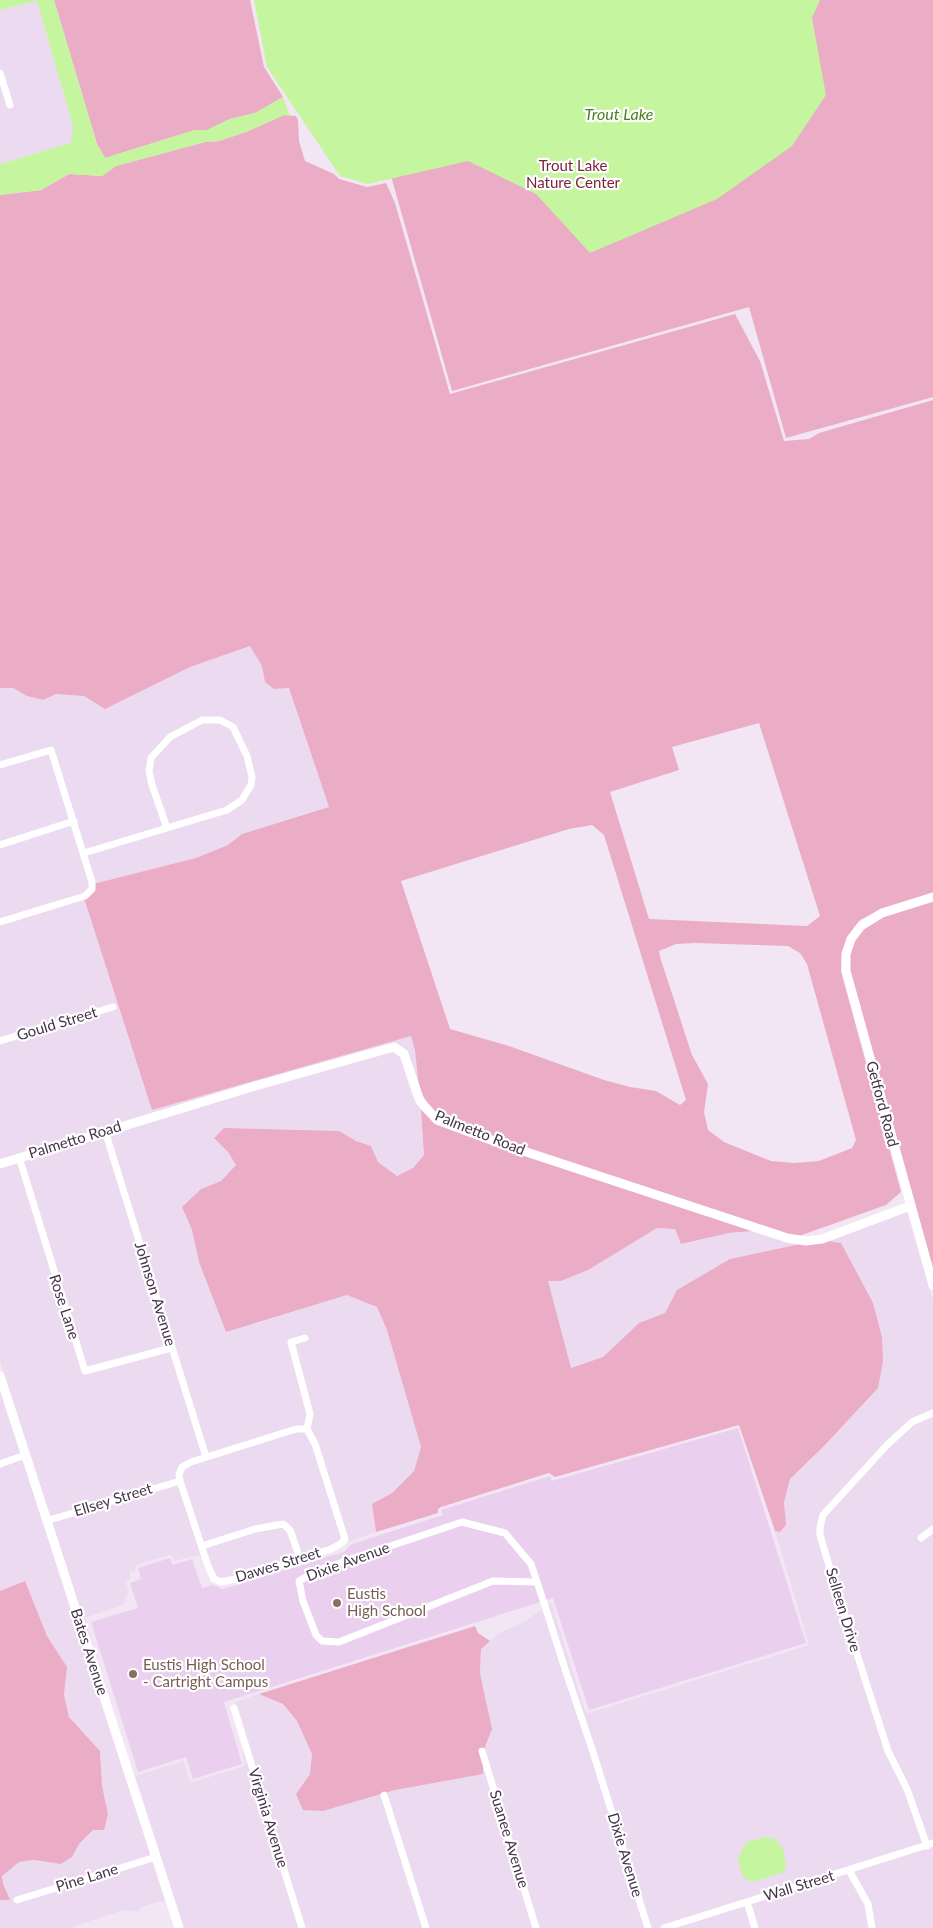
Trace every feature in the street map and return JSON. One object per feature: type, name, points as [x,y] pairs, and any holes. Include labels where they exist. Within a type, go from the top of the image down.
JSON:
[{"type":"street","points":[[0,74],[10,105]]},
{"type":"street","points":[[84,853],[227,810],[236,806],[248,793],[252,777],[247,756],[237,733],[227,723],[212,719],[196,722],[170,737],[153,754],[149,771],[167,828]]},
{"type":"street","points":[[0,765],[51,750],[92,882],[90,893],[85,896],[0,922]]},
{"type":"street","points":[[0,845],[74,821]]},
{"type":"street","name":"Getford Road","points":[[933,898],[882,913],[861,926],[851,939],[846,954],[846,970],[933,1284]]},
{"type":"street","name":"Gould Street","points":[[0,1041],[113,1007]]},
{"type":"street","name":"Palmetto Road","points":[[0,1164],[105,1131],[394,1047],[404,1054],[420,1102],[437,1120],[499,1143],[787,1238],[806,1241],[822,1239],[910,1206]]},
{"type":"street","name":"Johnson Avenue","points":[[105,1131],[206,1457]]},
{"type":"street","name":"Rose Lane","points":[[19,1157],[85,1372],[171,1348]]},
{"type":"street","points":[[300,1559],[290,1530],[283,1524],[255,1529],[202,1546],[179,1475],[182,1467],[206,1457],[296,1429],[307,1429],[310,1414],[291,1342],[305,1338]]},
{"type":"street","name":"Bates Avenue","points":[[0,1376],[179,1928]]},
{"type":"street","name":"Selleen Drive","points":[[930,1844],[907,1789],[888,1751],[825,1553],[820,1527],[823,1515],[887,1445],[912,1422],[933,1413]]},
{"type":"street","name":"Dawes Street","points":[[202,1546],[214,1579],[221,1582],[300,1559],[341,1544],[345,1535],[315,1444],[307,1429]]},
{"type":"street","points":[[0,1464],[25,1455]]},
{"type":"street","name":"Ellsey Street","points":[[46,1521],[180,1481]]},
{"type":"street","name":"Dixie Avenue","points":[[537,1582],[493,1581],[339,1642],[322,1641],[316,1635],[303,1601],[299,1580],[316,1571],[462,1522],[505,1533],[531,1564],[537,1582],[648,1928]]},
{"type":"street","points":[[922,1538],[933,1529]]},
{"type":"street","name":"Virginia Avenue","points":[[234,1708],[302,1928]]},
{"type":"street","name":"Suanee Avenue","points":[[482,1751],[536,1928]]},
{"type":"street","points":[[384,1796],[426,1928]]},
{"type":"street","name":"Wall Street","points":[[664,1928],[930,1844]]},
{"type":"street","name":"Pine Lane","points":[[17,1900],[156,1857]]},
{"type":"street","points":[[849,1870],[868,1904],[872,1928]]},
{"type":"street","points":[[747,1902],[755,1928]]},
{"type":"shaded area","points":[[37,1],[73,126],[72,143],[0,164],[0,10]]},
{"type":"shaded area","points":[[250,646],[262,666],[265,682],[274,689],[289,688],[329,807],[242,834],[228,845],[196,858],[93,884],[152,1110],[411,1036],[415,1050],[419,1089],[407,1051],[401,1045],[393,1043],[254,1082],[0,1159],[0,688],[13,688],[27,696],[43,700],[56,694],[84,696],[105,709],[190,667]]},
{"type":"shaded area","points":[[393,1051],[400,1056],[411,1093],[421,1110],[424,1155],[413,1168],[397,1176],[378,1162],[371,1146],[356,1141],[339,1131],[224,1128],[214,1138],[228,1152],[236,1165],[221,1181],[201,1189],[182,1207],[192,1230],[199,1262],[254,1324],[347,1295],[377,1306],[387,1330],[421,1447],[414,1471],[392,1493],[372,1504],[376,1532],[223,1585],[217,1582],[207,1553],[175,1561],[173,1556],[169,1555],[136,1565],[135,1571],[130,1572],[130,1579],[126,1583],[129,1591],[123,1605],[85,1618],[101,1675],[0,1361],[0,1168],[256,1090]]},
{"type":"shaded area","points":[[907,1212],[933,1301],[933,1928],[184,1928],[130,1760],[135,1774],[138,1775],[184,1761],[189,1780],[193,1782],[244,1766],[242,1751],[248,1748],[235,1702],[259,1694],[283,1704],[297,1721],[312,1754],[310,1774],[296,1794],[323,1811],[395,1790],[483,1752],[487,1702],[480,1673],[481,1649],[499,1633],[526,1621],[551,1602],[585,1711],[589,1713],[809,1645],[775,1531],[780,1532],[786,1525],[784,1502],[790,1479],[824,1446],[878,1388],[828,1241]]},
{"type":"shaded area","points":[[657,1228],[675,1229],[682,1244],[729,1233],[753,1231],[799,1244],[730,1259],[677,1290],[665,1313],[639,1323],[603,1357],[571,1368],[547,1281],[561,1281],[587,1270]]},
{"type":"shaded area","points":[[0,1390],[165,1900],[141,1907],[138,1912],[124,1910],[69,1928],[0,1928],[0,1900],[10,1900],[2,1876],[18,1862],[33,1860],[47,1863],[72,1857],[79,1844],[93,1830],[104,1830],[108,1814],[102,1786],[100,1751],[69,1717],[64,1695],[67,1667],[47,1636],[25,1582],[0,1591]]},
{"type":"shaded area","name":"Eustis High School","points":[[738,1428],[806,1643],[589,1710],[553,1598],[224,1702],[242,1764],[193,1779],[186,1757],[138,1772],[91,1622],[138,1608],[130,1583],[141,1579],[138,1568],[170,1558],[173,1565],[192,1559],[202,1588],[213,1585],[223,1589],[344,1552],[352,1544],[443,1515],[441,1510],[550,1476],[552,1481]]},
{"type":"green space","points":[[54,0],[250,0],[264,67],[283,97],[255,113],[230,119],[207,130],[195,130],[105,158],[97,144]]},
{"type":"green space","name":"Trout Lake Nature Center","points":[[341,0],[933,0],[933,397],[786,438],[749,307],[452,391]]},
{"type":"green space","points":[[284,115],[296,116],[298,120],[299,141],[305,161],[334,174],[339,179],[367,187],[386,183],[395,203],[450,394],[735,314],[760,361],[784,441],[809,439],[819,433],[933,400],[933,893],[881,909],[860,920],[847,938],[842,953],[841,971],[901,1192],[886,1205],[799,1236],[501,1139],[440,1116],[431,1109],[419,1089],[415,1050],[411,1036],[152,1110],[84,898],[93,884],[196,858],[228,845],[242,834],[329,807],[289,688],[274,689],[265,682],[262,666],[250,646],[190,667],[105,709],[84,696],[56,694],[43,700],[27,696],[13,688],[0,688],[0,195],[41,190],[69,174],[102,176],[116,166],[205,142],[219,141],[246,132]],"holes":[[[759,723],[820,916],[807,926],[649,919],[610,792],[679,770],[672,747]],[[592,825],[604,835],[686,1100],[680,1105],[656,1091],[604,1080],[509,1046],[450,1029],[401,881],[569,829]],[[676,944],[788,946],[800,953],[807,964],[856,1140],[852,1148],[819,1161],[794,1163],[771,1161],[724,1142],[708,1130],[704,1112],[708,1084],[692,1055],[660,957],[659,951]]]},
{"type":"green space","points":[[933,901],[933,1268],[850,970],[850,955],[855,940],[864,928],[883,917]]},
{"type":"green space","points":[[421,1110],[435,1123],[753,1231],[729,1233],[681,1244],[675,1229],[657,1228],[588,1270],[561,1281],[548,1281],[571,1368],[603,1357],[639,1323],[665,1313],[677,1290],[730,1259],[800,1244],[828,1241],[841,1243],[873,1303],[882,1337],[883,1361],[878,1388],[824,1446],[790,1479],[784,1502],[786,1525],[780,1532],[775,1531],[739,1425],[555,1477],[549,1473],[441,1507],[438,1509],[438,1513],[376,1532],[372,1504],[392,1493],[414,1471],[421,1447],[387,1330],[377,1307],[347,1295],[226,1332],[199,1262],[192,1230],[182,1207],[201,1189],[221,1181],[236,1165],[228,1152],[214,1138],[224,1128],[339,1131],[356,1141],[371,1146],[378,1162],[397,1176],[413,1168],[424,1155]]},
{"type":"green space","points":[[25,1581],[47,1636],[67,1667],[64,1695],[69,1717],[100,1751],[102,1786],[108,1814],[104,1830],[93,1830],[79,1844],[72,1857],[61,1864],[33,1860],[19,1862],[2,1876],[10,1900],[0,1900],[0,1591]]},
{"type":"green space","points":[[475,1626],[478,1633],[490,1641],[481,1649],[480,1673],[492,1729],[483,1752],[483,1774],[395,1790],[323,1811],[303,1810],[296,1794],[310,1774],[312,1754],[297,1721],[283,1704],[259,1694]]},
{"type":"water","points":[[0,0],[54,0],[97,144],[105,158],[195,130],[207,130],[230,119],[255,113],[283,97],[290,116],[284,115],[246,132],[219,141],[205,142],[116,166],[102,176],[69,174],[41,190],[0,195],[0,164],[71,143],[73,126],[37,1],[0,10]]},
{"type":"water","name":"Trout Lake","points":[[254,0],[820,0],[812,18],[826,95],[792,146],[717,199],[590,253],[536,194],[468,161],[368,184],[340,176],[267,67]]},
{"type":"water","points":[[766,1837],[775,1839],[783,1849],[786,1863],[784,1872],[757,1881],[748,1881],[743,1876],[738,1860],[741,1852],[747,1842]]},
{"type":"place","name":"Eustis High School","points":[[337,1603]]},
{"type":"place","name":"Eustis High School - Cartright Campus","points":[[133,1674]]}]
